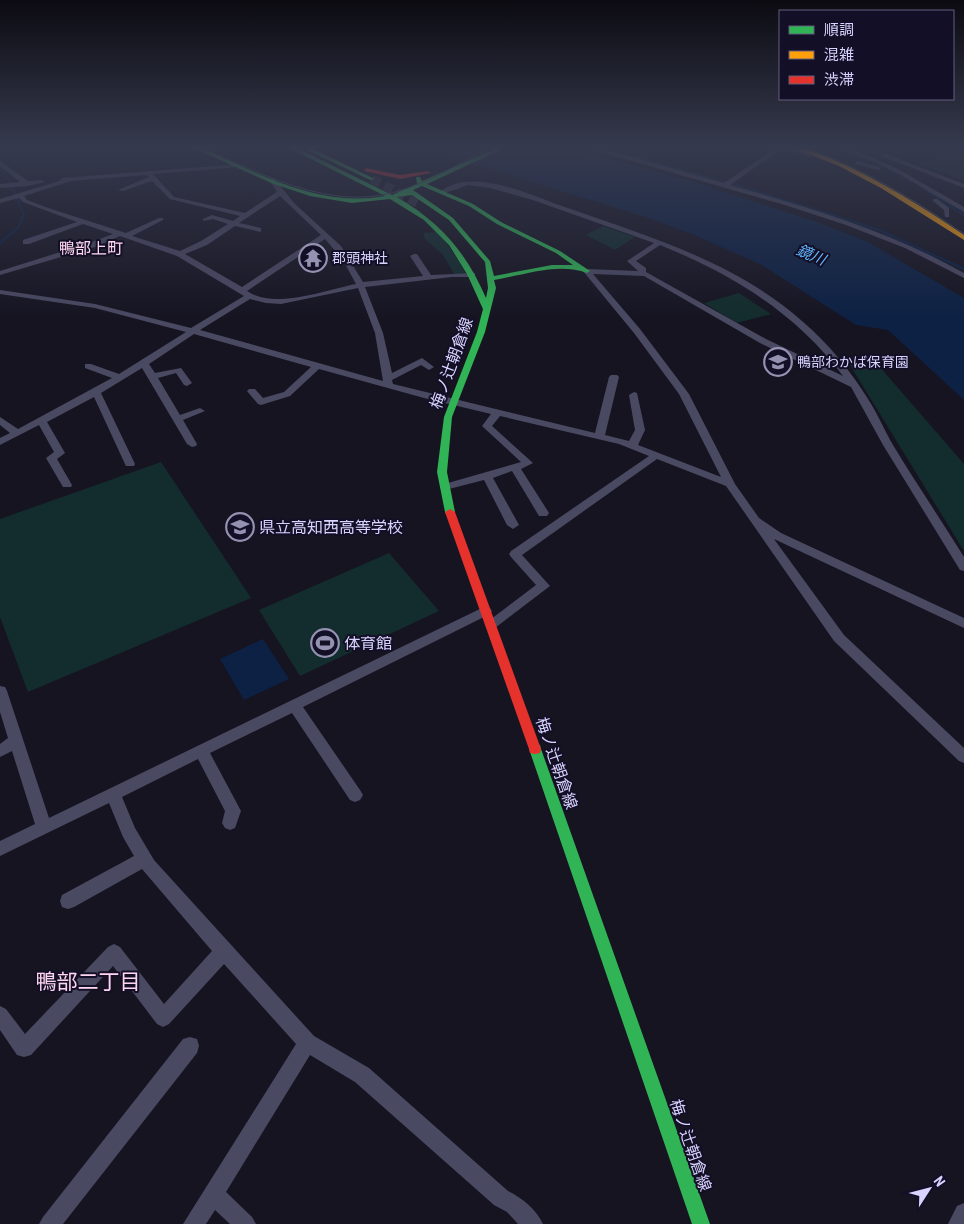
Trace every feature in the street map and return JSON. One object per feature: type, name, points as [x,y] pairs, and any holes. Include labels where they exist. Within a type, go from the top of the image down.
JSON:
[{"type":"main road","name":"梅ノ辻朝倉線","points":[[407,205],[435,223],[454,242],[472,275],[487,310]]},
{"type":"main road","points":[[434,205],[454,229],[491,283],[552,267],[584,269]]},
{"type":"main road","name":"梅ノ辻朝倉線","points":[[438,205],[470,238],[488,262],[491,283],[487,310],[448,417],[442,472],[452,519],[492,624],[701,1224]]},
{"type":"main road","points":[[471,205],[499,223],[558,252],[584,269]]},
{"type":"main road","points":[[915,205],[964,238]]},
{"type":"main road","points":[[930,205],[964,228]]},
{"type":"main road","points":[[476,261],[478,288]]},
{"type":"street","points":[[37,205],[180,254],[194,265],[245,293],[266,301],[281,302],[360,286],[472,275]]},
{"type":"street","points":[[203,205],[246,215]]},
{"type":"street","points":[[180,254],[204,243],[261,205]]},
{"type":"street","points":[[294,205],[339,248],[360,286],[378,333],[388,381]]},
{"type":"street","points":[[555,205],[660,242],[738,280],[777,304],[804,327],[833,357],[856,387],[888,444],[964,567]]},
{"type":"street","points":[[791,205],[866,230],[919,252],[964,276]]},
{"type":"street","points":[[943,205],[947,208],[947,216]]},
{"type":"street","points":[[205,220],[212,217],[258,230]]},
{"type":"street","points":[[0,273],[123,235],[161,220]]},
{"type":"street","points":[[26,242],[85,221]]},
{"type":"street","points":[[0,442],[96,392],[180,342],[192,330],[326,235]]},
{"type":"street","points":[[641,273],[643,270],[631,261],[660,242]]},
{"type":"street","points":[[414,256],[428,278]]},
{"type":"street","points":[[584,269],[641,273],[763,341],[803,359],[856,387]]},
{"type":"street","points":[[584,269],[637,331],[684,394],[730,484],[839,638],[964,757]]},
{"type":"street","points":[[0,292],[95,306],[192,330],[318,365],[388,381],[454,403],[599,436],[632,446],[730,484]]},
{"type":"street","points":[[388,381],[422,362],[429,366]]},
{"type":"street","points":[[144,364],[192,444]]},
{"type":"street","points":[[252,391],[261,402],[287,394],[318,365]]},
{"type":"street","points":[[88,366],[120,378]]},
{"type":"street","points":[[152,377],[178,370],[187,383]]},
{"type":"street","points":[[599,436],[614,376]]},
{"type":"street","points":[[96,392],[130,464]]},
{"type":"street","points":[[632,446],[640,430],[634,395]]},
{"type":"street","points":[[177,419],[200,411]]},
{"type":"street","points":[[445,487],[528,463],[487,426],[498,412]]},
{"type":"street","points":[[0,420],[17,433]]},
{"type":"street","points":[[41,420],[60,453],[51,458],[67,485]]},
{"type":"street","points":[[492,624],[544,586],[515,554],[657,456]]},
{"type":"street","points":[[515,467],[543,513]]},
{"type":"street","points":[[487,476],[513,524]]},
{"type":"street","points":[[755,521],[777,536],[964,623]]},
{"type":"street","points":[[0,849],[486,611]]},
{"type":"street","points":[[0,691],[44,827]]},
{"type":"street","points":[[294,705],[355,795]]},
{"type":"street","points":[[0,751],[16,741]]},
{"type":"street","points":[[202,750],[233,811],[230,823]]},
{"type":"street","points":[[113,794],[129,832],[145,859],[224,951],[307,1043],[362,1075],[501,1198],[514,1206],[532,1224]]},
{"type":"street","points":[[68,902],[145,859]]},
{"type":"street","points":[[0,1015],[24,1048],[114,953],[163,1018],[224,951]]},
{"type":"street","points":[[194,1224],[307,1043]]},
{"type":"street","points":[[50,1224],[190,1046]]},
{"type":"street","points":[[213,1194],[245,1224]]},
{"type":"street","points":[[959,1224],[964,1213]]},
{"type":"green space","points":[[603,226],[635,237],[615,250],[586,235]]},
{"type":"green space","points":[[436,232],[445,241],[467,274],[454,274],[443,255],[425,239],[423,233]]},
{"type":"green space","points":[[739,293],[771,314],[737,323],[704,303]]},
{"type":"green space","points":[[845,357],[873,359],[964,464],[964,551]]},
{"type":"green space","points":[[161,462],[251,598],[28,692],[0,617],[0,519]]},
{"type":"green space","name":"体育館","points":[[389,553],[439,611],[300,676],[259,610]]},
{"type":"water","name":"鏡川","points":[[607,205],[765,205],[866,241],[964,298],[964,400],[888,330],[856,325],[760,264],[692,234]]},
{"type":"water","points":[[263,639],[289,679],[244,700],[220,659]]},
{"type":"waterway","points":[[0,243],[18,228],[24,215],[20,205]]},
{"type":"waterway","points":[[800,205],[879,230],[964,269]]},
{"type":"waterway","points":[[949,205],[964,215]]},
{"type":"tram line","points":[[920,205],[964,234]]},
{"type":"traffic: fast","points":[[405,205],[426,219],[451,244],[470,274],[487,310]]},
{"type":"traffic: fast","points":[[431,205],[451,219],[488,262],[492,288],[481,332],[448,417],[442,472],[450,512]]},
{"type":"traffic: fast","points":[[471,205],[499,223],[558,252],[587,271]]},
{"type":"traffic: fast","points":[[490,279],[552,267],[581,267]]},
{"type":"traffic: fast","points":[[535,749],[701,1224]]},
{"type":"traffic: slow","points":[[914,205],[964,238]]},
{"type":"traffic: jam","points":[[450,512],[535,749]]},
{"type":"place","name":"郡頭神社","points":[[313,258]]},
{"type":"place","name":"鴨部わかば保育園","points":[[778,362]]},
{"type":"place","name":"県立高知西高等学校","points":[[240,527]]},
{"type":"place","name":"体育館","points":[[325,643]]},
{"type":"district","name":"鴨部上町","points":[[91,248]]},
{"type":"district","name":"鴨部二丁目","points":[[88,982]]}]
